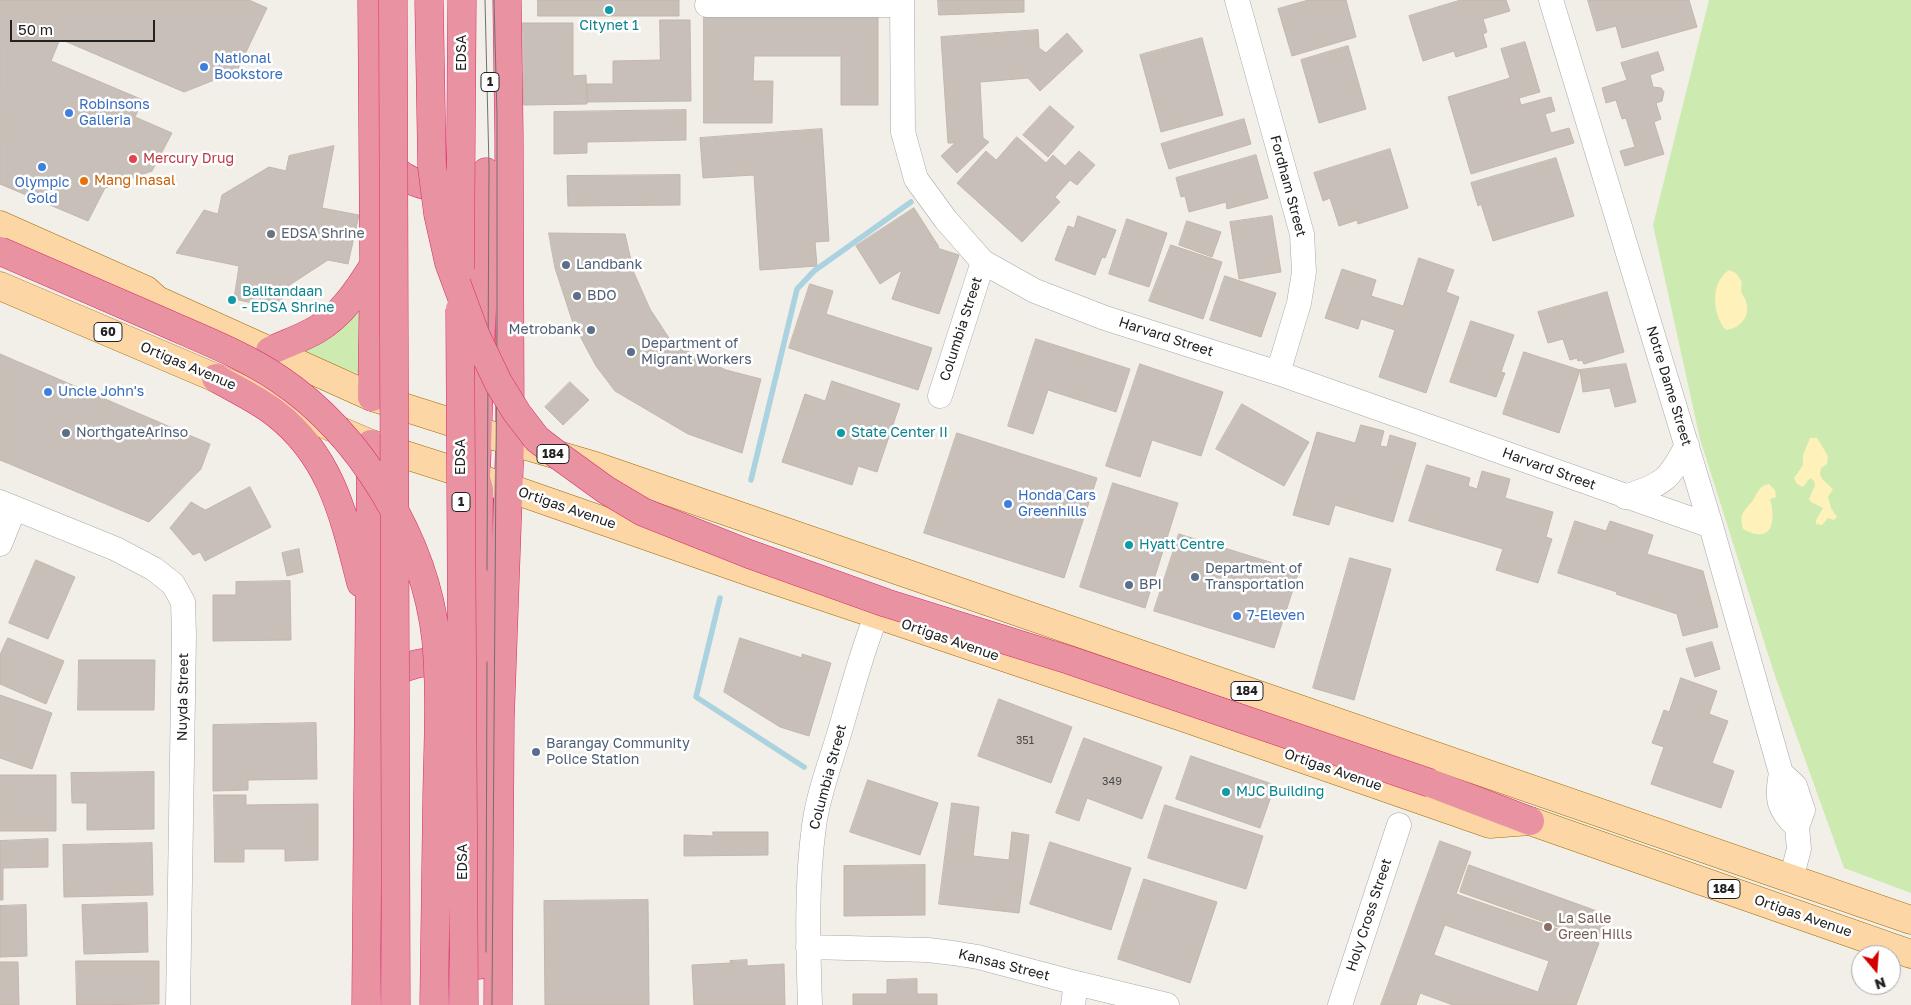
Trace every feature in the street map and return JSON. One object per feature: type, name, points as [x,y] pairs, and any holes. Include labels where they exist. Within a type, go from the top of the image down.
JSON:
[{"type":"highway","points":[[372,0],[374,140],[372,397]]},
{"type":"highway","points":[[393,0],[396,1005]]},
{"type":"highway","points":[[429,0],[432,167],[438,214],[449,263],[476,336],[499,384],[517,413],[537,439],[559,456],[606,490],[643,512],[740,550],[886,603],[1069,660],[1430,783],[1530,820]]},
{"type":"highway","name":"EDSA","points":[[462,0],[460,339],[464,1005]]},
{"type":"highway","name":"1","points":[[480,1005],[477,677],[491,435],[488,0]]},
{"type":"highway","name":"1","points":[[491,435],[510,357],[507,0]]},
{"type":"highway","points":[[374,140],[384,158],[398,173],[427,187],[448,188],[468,183],[489,168]]},
{"type":"highway","name":"1","points":[[489,168],[495,172],[489,382]]},
{"type":"highway","points":[[0,251],[230,352],[277,378],[290,387],[337,430],[367,466],[396,511],[419,569],[436,637],[438,716],[434,1005]]},
{"type":"highway","points":[[278,354],[318,329],[341,310],[374,266]]},
{"type":"highway","points":[[510,357],[520,392],[539,422],[565,448],[595,466]]},
{"type":"highway","points":[[216,378],[268,408],[296,430],[310,446],[324,470],[348,531],[370,621]]},
{"type":"highway","points":[[366,1005],[371,444]]},
{"type":"highway","name":"1","points":[[487,484],[500,720],[498,1005]]},
{"type":"highway","points":[[368,711],[374,697],[383,684],[394,674],[408,666],[422,662],[453,664],[477,677]]},
{"type":"main road","points":[[0,225],[146,290],[157,300]]},
{"type":"main road","points":[[0,238],[141,298],[157,300],[372,397],[491,435]]},
{"type":"main road","name":"Ortigas Avenue","points":[[0,286],[371,444],[753,574],[877,614],[1490,824],[1530,820],[1911,954]]},
{"type":"main road","points":[[265,399],[274,399],[288,385],[291,371],[290,365],[278,354]]},
{"type":"main road","name":"EDSA","points":[[489,382],[491,435]]},
{"type":"main road","points":[[371,444],[372,397]]},
{"type":"main road","name":"184","points":[[491,435],[595,466],[1911,920]]},
{"type":"main road","points":[[1031,668],[1040,663],[1050,645],[1047,622]]},
{"type":"main road","points":[[1076,683],[1071,668],[1074,653],[1094,638]]},
{"type":"main road","points":[[1106,692],[1113,687],[1123,674],[1125,666],[1122,648]]},
{"type":"street","name":"Fordham Street","points":[[1237,0],[1302,234],[1304,272],[1299,302],[1278,373]]},
{"type":"street","name":"Notre Dame Street","points":[[1552,0],[1687,445],[1782,773],[1795,786],[1803,810],[1797,827],[1799,849],[1791,878]]},
{"type":"street","name":"Harvard Street","points":[[902,3],[904,132],[916,179],[946,220],[983,262],[1035,291],[1105,318],[1278,373],[1711,526]]},
{"type":"street","points":[[707,4],[902,3]]},
{"type":"street","name":"Columbia Street","points":[[940,396],[983,262]]},
{"type":"street","points":[[1625,496],[1653,487],[1666,479],[1687,445]]},
{"type":"street","points":[[0,544],[7,506]]},
{"type":"street","name":"Nuyda Street","points":[[7,506],[116,549],[154,569],[173,584],[183,602],[178,1005]]},
{"type":"street","name":"Columbia Street","points":[[810,1005],[808,947],[810,866],[814,825],[842,722],[877,614]]},
{"type":"street","name":"Holy Cross Street","points":[[1340,1005],[1399,824]]},
{"type":"street","name":"Kansas Street","points":[[808,947],[928,950],[978,957],[1074,994],[1167,1005]]},
{"type":"green space","points":[[1709,0],[1911,0],[1911,893],[1844,868],[1775,676],[1700,439],[1653,225]]},
{"type":"green space","points":[[360,311],[361,375],[303,354],[303,347],[349,320]]},
{"type":"sand","points":[[1729,270],[1736,273],[1742,282],[1741,290],[1746,301],[1747,310],[1745,319],[1739,325],[1726,330],[1718,316],[1715,299],[1719,282]]},
{"type":"sand","points":[[1810,438],[1817,438],[1828,456],[1827,464],[1821,468],[1820,474],[1822,479],[1833,489],[1828,497],[1831,508],[1837,517],[1834,520],[1828,518],[1822,525],[1816,524],[1816,520],[1823,508],[1809,499],[1815,485],[1814,481],[1810,478],[1803,487],[1797,484],[1794,478],[1803,465],[1803,455]]},
{"type":"sand","points":[[1769,484],[1775,490],[1776,497],[1770,499],[1773,515],[1770,528],[1761,534],[1743,529],[1743,513],[1760,488]]},
{"type":"building","name":"Robinsons Galleria","points":[[0,0],[249,0],[267,8],[237,71],[184,92],[60,39],[51,61],[143,100],[135,117],[172,133],[152,171],[105,188],[88,221],[0,184]]},
{"type":"building","name":"Citynet 1","points":[[538,0],[679,0],[679,16],[538,16]]},
{"type":"building","points":[[938,0],[1024,0],[1024,12],[939,15]]},
{"type":"building","points":[[1309,0],[1346,0],[1356,37],[1292,56],[1278,9]]},
{"type":"building","points":[[1461,0],[1506,0],[1510,11],[1483,19],[1487,32],[1483,34],[1487,47],[1456,57],[1454,51],[1423,61],[1409,16]]},
{"type":"building","points":[[1588,0],[1689,0],[1697,27],[1622,48],[1616,26],[1597,31]]},
{"type":"building","points":[[704,12],[878,12],[878,105],[841,105],[841,56],[754,56],[753,81],[773,81],[772,123],[704,123]]},
{"type":"building","points":[[660,20],[690,20],[691,101],[587,102],[587,84],[613,84],[613,61],[660,60]]},
{"type":"building","points":[[523,23],[573,23],[573,76],[586,75],[587,104],[524,105]]},
{"type":"building","points":[[1038,30],[1039,48],[1046,53],[1067,33],[1083,51],[1040,91],[1028,78],[980,82],[983,138],[989,142],[957,173],[941,156],[955,143],[948,143],[941,37]]},
{"type":"building","points":[[1202,38],[1223,115],[1161,132],[1140,55]]},
{"type":"building","points":[[1525,42],[1540,92],[1519,98],[1521,105],[1551,97],[1555,111],[1545,114],[1551,133],[1569,128],[1574,143],[1471,174],[1448,97],[1510,78],[1501,49]]},
{"type":"building","points":[[1348,46],[1366,109],[1319,123],[1301,60]]},
{"type":"building","points":[[1658,52],[1664,70],[1650,75],[1653,87],[1661,88],[1664,92],[1662,101],[1656,103],[1661,119],[1654,122],[1664,154],[1625,166],[1620,151],[1635,147],[1626,118],[1622,119],[1616,100],[1606,103],[1602,88],[1627,80],[1621,63]]},
{"type":"building","points":[[1050,106],[1074,127],[1048,157],[1023,135]]},
{"type":"building","points":[[686,110],[686,140],[587,142],[587,153],[554,154],[554,112]]},
{"type":"building","points":[[1244,119],[1251,144],[1169,169],[1161,144]]},
{"type":"building","points":[[822,129],[829,241],[815,242],[817,266],[760,270],[754,175],[703,178],[700,138]]},
{"type":"building","points":[[1017,137],[1046,163],[1053,155],[1065,166],[1079,151],[1095,165],[1077,185],[1070,180],[1055,197],[1060,202],[1022,242],[957,183],[986,151],[996,160]]},
{"type":"building","name":"EDSA Shrine","points":[[334,146],[322,208],[359,215],[348,264],[328,260],[285,288],[280,309],[234,299],[239,266],[176,253],[204,210],[218,214],[222,195],[269,167],[286,171],[289,156]]},
{"type":"building","points":[[1390,149],[1408,208],[1358,224],[1357,220],[1339,226],[1330,198],[1323,201],[1314,173]]},
{"type":"building","points":[[1256,155],[1268,198],[1227,209],[1226,202],[1189,212],[1185,196],[1181,197],[1176,178]]},
{"type":"building","points":[[1556,158],[1574,216],[1493,241],[1481,204],[1478,206],[1471,183]]},
{"type":"building","points":[[680,175],[680,205],[568,206],[567,176]]},
{"type":"building","points":[[914,208],[939,247],[937,248],[959,255],[939,314],[892,299],[902,270],[880,284],[856,246]]},
{"type":"building","points":[[1078,216],[1116,230],[1105,258],[1102,257],[1095,275],[1055,260],[1068,226],[1074,228]]},
{"type":"building","points":[[1272,216],[1281,272],[1239,279],[1230,222]]},
{"type":"building","points":[[1127,219],[1167,233],[1149,287],[1109,274]]},
{"type":"building","points":[[1187,221],[1221,232],[1212,257],[1179,245]]},
{"type":"building","points":[[549,233],[625,234],[634,273],[650,309],[669,338],[695,356],[726,370],[761,379],[742,453],[688,434],[615,391],[596,366],[573,323],[555,268]]},
{"type":"building","points":[[1171,245],[1222,262],[1203,319],[1149,301]]},
{"type":"building","points":[[1419,258],[1454,270],[1446,292],[1459,297],[1426,393],[1379,377],[1395,330],[1361,319],[1358,329],[1325,318],[1342,269],[1376,280],[1371,296],[1403,306]]},
{"type":"building","points":[[1225,276],[1276,293],[1261,337],[1210,320]]},
{"type":"building","points":[[810,284],[833,291],[826,314],[932,348],[918,390],[789,348]]},
{"type":"building","points":[[1607,292],[1624,352],[1584,364],[1582,360],[1578,361],[1577,358],[1570,360],[1563,339],[1548,343],[1538,312]]},
{"type":"building","points":[[1471,321],[1514,335],[1501,372],[1505,373],[1496,397],[1450,382]]},
{"type":"building","points":[[1036,339],[1130,369],[1116,412],[1048,390],[1033,434],[1008,426]]},
{"type":"building","points":[[1524,352],[1580,370],[1559,433],[1503,414]]},
{"type":"building","points":[[0,354],[210,444],[201,469],[149,522],[0,460]]},
{"type":"building","points":[[1140,364],[1223,392],[1201,456],[1152,440],[1140,477],[1106,466]]},
{"type":"building","points":[[1626,364],[1636,402],[1615,407],[1610,388],[1583,392],[1580,370]]},
{"type":"building","name":"State Center II","points":[[832,381],[900,404],[877,472],[858,466],[852,485],[782,462],[805,394],[825,401]]},
{"type":"building","points":[[570,382],[589,400],[563,425],[545,407]]},
{"type":"building","points":[[1242,404],[1309,442],[1284,486],[1216,449]]},
{"type":"building","points":[[1361,425],[1384,431],[1380,446],[1387,447],[1390,435],[1416,443],[1393,522],[1335,505],[1329,525],[1293,515],[1317,432],[1355,443]]},
{"type":"building","name":"Honda Cars Greenhills","points":[[957,433],[1097,478],[1064,578],[924,533]]},
{"type":"building","points":[[1427,465],[1470,478],[1468,486],[1477,489],[1482,471],[1510,479],[1505,498],[1553,512],[1546,537],[1552,539],[1538,583],[1496,570],[1503,549],[1409,521]]},
{"type":"building","name":"Hyatt Centre","points":[[1113,483],[1178,503],[1145,608],[1080,587]]},
{"type":"building","points":[[250,487],[271,527],[205,561],[200,552],[193,555],[170,528],[191,502],[205,510]]},
{"type":"building","points":[[1575,521],[1606,531],[1610,521],[1653,535],[1647,554],[1703,571],[1718,627],[1683,636],[1677,614],[1558,573]]},
{"type":"building","points":[[1179,534],[1299,571],[1274,648],[1154,611]]},
{"type":"building","points":[[299,549],[303,572],[287,576],[282,553]]},
{"type":"building","points":[[1350,558],[1391,569],[1354,700],[1313,688]]},
{"type":"building","points":[[36,560],[75,577],[48,639],[9,623]]},
{"type":"building","points":[[290,581],[291,640],[213,641],[213,595],[236,595],[236,582]]},
{"type":"building","points":[[8,638],[64,661],[46,704],[0,684],[0,655]]},
{"type":"building","points":[[740,638],[802,658],[802,654],[831,663],[809,736],[780,727],[724,692]]},
{"type":"building","points":[[1712,642],[1720,669],[1695,677],[1686,649]]},
{"type":"building","points":[[79,660],[155,660],[154,710],[78,710]]},
{"type":"building","points":[[1681,678],[1717,691],[1709,714],[1728,721],[1712,763],[1734,771],[1721,808],[1651,784],[1664,747],[1652,743],[1664,710],[1669,712]]},
{"type":"building","points":[[0,695],[52,713],[32,769],[0,758]]},
{"type":"building","points":[[999,699],[1072,727],[1051,783],[978,756]]},
{"type":"building","points":[[316,723],[317,779],[248,780],[248,790],[213,791],[213,725]]},
{"type":"building","points":[[1084,738],[1162,767],[1142,819],[1087,798],[1079,821],[1056,813]]},
{"type":"building","name":"MJC Building","points":[[1191,756],[1275,785],[1260,828],[1176,799]]},
{"type":"building","points":[[154,772],[154,829],[87,830],[87,803],[72,803],[71,773]]},
{"type":"building","points":[[0,775],[56,775],[56,831],[0,831]]},
{"type":"building","points":[[868,780],[938,803],[920,855],[850,832]]},
{"type":"building","points":[[214,795],[246,795],[246,805],[318,804],[318,860],[285,861],[285,849],[244,849],[244,862],[215,862]]},
{"type":"building","points":[[952,803],[979,807],[973,856],[1009,860],[1012,832],[1029,835],[1019,913],[939,904]]},
{"type":"building","points":[[1165,805],[1263,836],[1246,889],[1148,858]]},
{"type":"building","points":[[713,832],[768,832],[768,855],[684,856],[684,835],[713,836]]},
{"type":"building","points":[[48,839],[48,867],[3,868],[3,900],[0,900],[0,841]]},
{"type":"building","points":[[1440,841],[1471,852],[1456,894],[1599,943],[1576,1005],[1453,1005],[1420,993],[1416,1005],[1381,1005]],"holes":[[[1445,925],[1549,961],[1538,992],[1434,955]]]},
{"type":"building","points":[[1050,842],[1131,868],[1111,930],[1030,904]]},
{"type":"building","points":[[152,843],[153,895],[64,897],[63,845]]},
{"type":"building","points":[[925,865],[925,915],[844,916],[844,866]]},
{"type":"building","points":[[1469,865],[1608,915],[1598,941],[1460,892]]},
{"type":"building","points":[[1144,879],[1217,902],[1190,983],[1118,959]]},
{"type":"building","points":[[648,900],[649,1005],[545,1005],[544,901]]},
{"type":"building","points":[[147,903],[148,952],[84,954],[82,905]]},
{"type":"building","points":[[26,905],[27,956],[0,957],[0,906]]},
{"type":"building","points":[[747,960],[747,966],[784,964],[785,1005],[694,1005],[692,965],[731,963],[730,961]]},
{"type":"building","points":[[76,961],[159,961],[159,1004],[77,1005]]},
{"type":"building","points":[[0,962],[18,962],[19,1005],[0,1005]]},
{"type":"building","points":[[917,979],[917,994],[937,994],[937,1005],[853,1005],[853,994],[887,994],[887,980]]},
{"type":"waterway","points":[[751,480],[797,289],[814,271],[911,202]]},
{"type":"waterway","points":[[720,598],[696,697],[804,767]]},
{"type":"tram line","points":[[485,0],[489,167],[487,570]]},
{"type":"tram line","points":[[492,1005],[497,328],[497,115],[494,0]]},
{"type":"tram line","points":[[486,952],[487,662]]},
{"type":"place","name":"Citynet 1","points":[[609,10]]},
{"type":"place","name":"National Bookstore","points":[[204,67]]},
{"type":"place","name":"Robinsons Galleria","points":[[69,113]]},
{"type":"place","name":"Mercury Drug","points":[[133,159]]},
{"type":"place","name":"Olympic Gold","points":[[42,167]]},
{"type":"place","name":"Mang Inasal","points":[[84,181]]},
{"type":"place","name":"EDSA Shrine","points":[[271,234]]},
{"type":"place","name":"Landbank","points":[[566,265]]},
{"type":"place","name":"BDO","points":[[577,296]]},
{"type":"place","name":"Balitandaan - EDSA Shrine","points":[[232,300]]},
{"type":"place","name":"Metrobank","points":[[591,330]]},
{"type":"place","name":"Department of Migrant Workers","points":[[631,352]]},
{"type":"place","name":"Uncle John's","points":[[48,392]]},
{"type":"place","name":"NorthgateArinso","points":[[66,433]]},
{"type":"place","name":"State Center II","points":[[841,433]]},
{"type":"place","name":"Honda Cars Greenhills","points":[[1008,504]]},
{"type":"place","name":"Hyatt Centre","points":[[1129,545]]},
{"type":"place","name":"Department of Transportation","points":[[1195,577]]},
{"type":"place","name":"BPI","points":[[1129,585]]},
{"type":"place","name":"7-Eleven","points":[[1237,616]]},
{"type":"place","name":"Barangay Community Police Station","points":[[536,752]]},
{"type":"place","name":"MJC Building","points":[[1226,792]]},
{"type":"place","name":"La Salle Green Hills","points":[[1548,927]]}]
